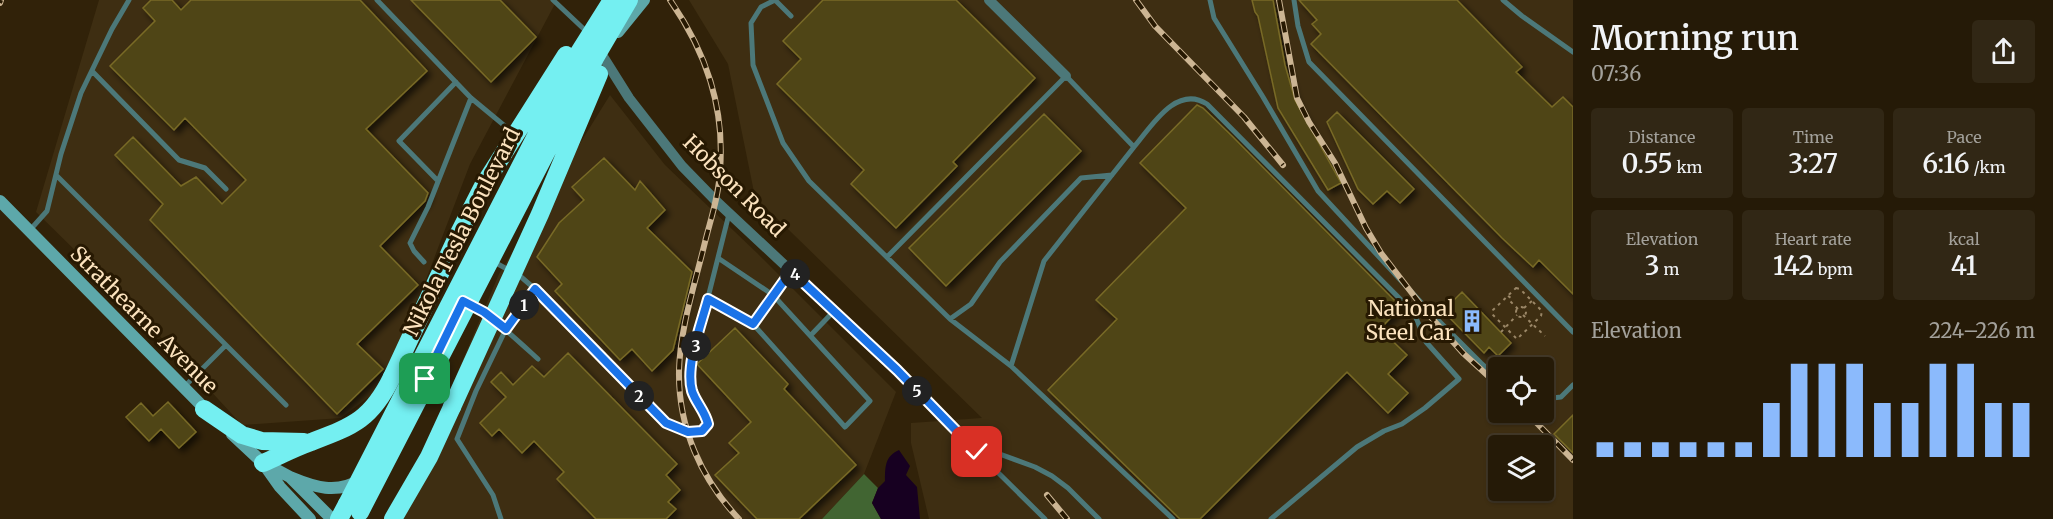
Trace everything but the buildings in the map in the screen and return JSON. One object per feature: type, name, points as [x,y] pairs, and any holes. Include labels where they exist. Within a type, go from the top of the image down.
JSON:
[{"type":"highway","points":[[263,463],[309,442],[342,431],[364,417],[376,404],[392,376],[483,186],[604,0]]},
{"type":"highway","name":"Nikola Tesla Boulevard","points":[[339,519],[578,54],[612,0]]},
{"type":"highway","name":"Nikola Tesla Boulevard","points":[[357,519],[595,58],[629,0]]},
{"type":"highway","points":[[393,519],[429,457],[540,214],[599,75],[636,0]]},
{"type":"highway","points":[[204,409],[242,435],[262,441],[309,442]]},
{"type":"main road","points":[[347,519],[400,418],[425,379],[560,105],[604,0]]},
{"type":"main road","points":[[560,105],[644,0]]},
{"type":"main road","name":"Strathearne Avenue","points":[[0,201],[204,409],[263,463],[280,488],[309,519]]},
{"type":"main road","points":[[365,519],[411,422],[425,379]]},
{"type":"main road","points":[[290,477],[313,486],[328,489],[340,488],[358,481],[370,471],[379,458]]},
{"type":"main road","name":"Strathearne Avenue","points":[[263,463],[290,477],[332,519]]},
{"type":"street","points":[[989,0],[1066,76]]},
{"type":"street","name":"Hobson Road","points":[[589,34],[629,98],[682,166],[729,214],[897,370],[962,437]]},
{"type":"lane","points":[[29,231],[47,211],[81,93],[112,29],[129,0]]},
{"type":"lane","points":[[377,0],[471,98],[537,152]]},
{"type":"lane","points":[[554,0],[589,34]]},
{"type":"lane","points":[[791,16],[775,0],[761,7],[751,22],[753,65],[783,142],[809,181],[950,319],[1011,366],[1173,519]]},
{"type":"lane","points":[[1210,0],[1214,18],[1318,191],[1430,312],[1488,369]]},
{"type":"lane","points":[[1294,0],[1298,26],[1309,62],[1573,332]]},
{"type":"lane","points":[[1503,0],[1573,52]]},
{"type":"lane","points":[[92,71],[179,160],[205,168],[226,189]]},
{"type":"lane","points":[[887,257],[1066,76],[1134,147]]},
{"type":"lane","points":[[438,181],[399,141],[456,82]]},
{"type":"lane","points":[[424,262],[410,243],[428,207],[471,98]]},
{"type":"lane","points":[[1011,366],[1044,261],[1134,147],[1174,102],[1199,99],[1207,104],[1414,314],[1426,342],[1458,379],[1425,408],[1402,424],[1357,447],[1271,519]]},
{"type":"lane","points":[[950,319],[971,304],[1000,262],[1081,178],[1112,174]]},
{"type":"lane","points":[[56,175],[286,405]]},
{"type":"lane","points":[[484,257],[520,276],[535,289],[666,423],[688,432],[702,431],[708,424],[706,415],[693,394],[690,381],[691,365],[729,214]]},
{"type":"lane","points":[[708,299],[753,324],[845,427],[870,401],[774,294],[718,258]]},
{"type":"lane","points":[[753,324],[791,271]]},
{"type":"lane","points":[[501,519],[493,495],[457,439],[476,391],[506,329],[535,289]]},
{"type":"lane","points":[[463,301],[484,312],[506,329],[538,359]]},
{"type":"lane","points":[[811,335],[834,311]]},
{"type":"lane","points":[[183,387],[226,345]]},
{"type":"lane","points":[[1554,398],[1561,397],[1573,385]]},
{"type":"lane","points":[[962,437],[1045,519]]},
{"type":"lane","name":"Hobson Road","points":[[962,437],[1052,476],[1070,490],[1099,519]]},
{"type":"path","points":[[1516,288],[1520,289],[1542,311],[1541,316],[1517,339],[1492,314],[1493,310],[1508,296],[1516,288]]},
{"type":"path","points":[[1508,296],[1518,309]]},
{"type":"path","points":[[1524,308],[1527,311],[1520,318],[1514,313],[1521,306],[1524,308],[1537,296]]},
{"type":"path","points":[[1504,299],[1507,302],[1510,301]]},
{"type":"path","points":[[1501,332],[1517,315]]},
{"type":"path","points":[[1523,315],[1545,336]]},
{"type":"shaded area","points":[[99,0],[557,0],[470,164],[398,353],[374,393],[341,418],[242,425],[136,310],[36,212]]},
{"type":"shaded area","points":[[689,0],[1573,0],[1573,519],[929,519],[911,443],[911,423],[982,418],[755,197],[728,64]]},
{"type":"shaded area","points":[[610,95],[665,165],[896,392],[864,474],[822,519],[396,519],[499,274]]},
{"type":"shaded area","points":[[899,450],[910,466],[906,475],[917,487],[920,519],[881,519],[872,503],[878,488],[885,481],[888,459]]},
{"type":"green space","points":[[864,474],[878,488],[872,503],[881,519],[822,519]]},
{"type":"railway","points":[[670,0],[703,60],[716,102],[721,147],[716,198],[682,339],[680,392],[694,451],[713,487],[739,519]]},
{"type":"railway","points":[[1136,0],[1155,26],[1244,117],[1283,165]]},
{"type":"railway","points":[[1279,0],[1297,98],[1335,163],[1366,228],[1381,253],[1428,314],[1463,353],[1488,376]]},
{"type":"railway","points":[[1537,423],[1573,460]]},
{"type":"railway","points":[[1047,495],[1067,519]]},
{"type":"place","name":"National Steel Car","points":[[1472,321]]},
{"type":"route","points":[[425,379],[463,301],[484,312],[506,329],[535,289],[666,423],[688,432],[702,431],[708,424],[706,415],[693,394],[690,381],[691,365],[708,299],[753,324],[791,271],[897,370],[977,452]]}]
